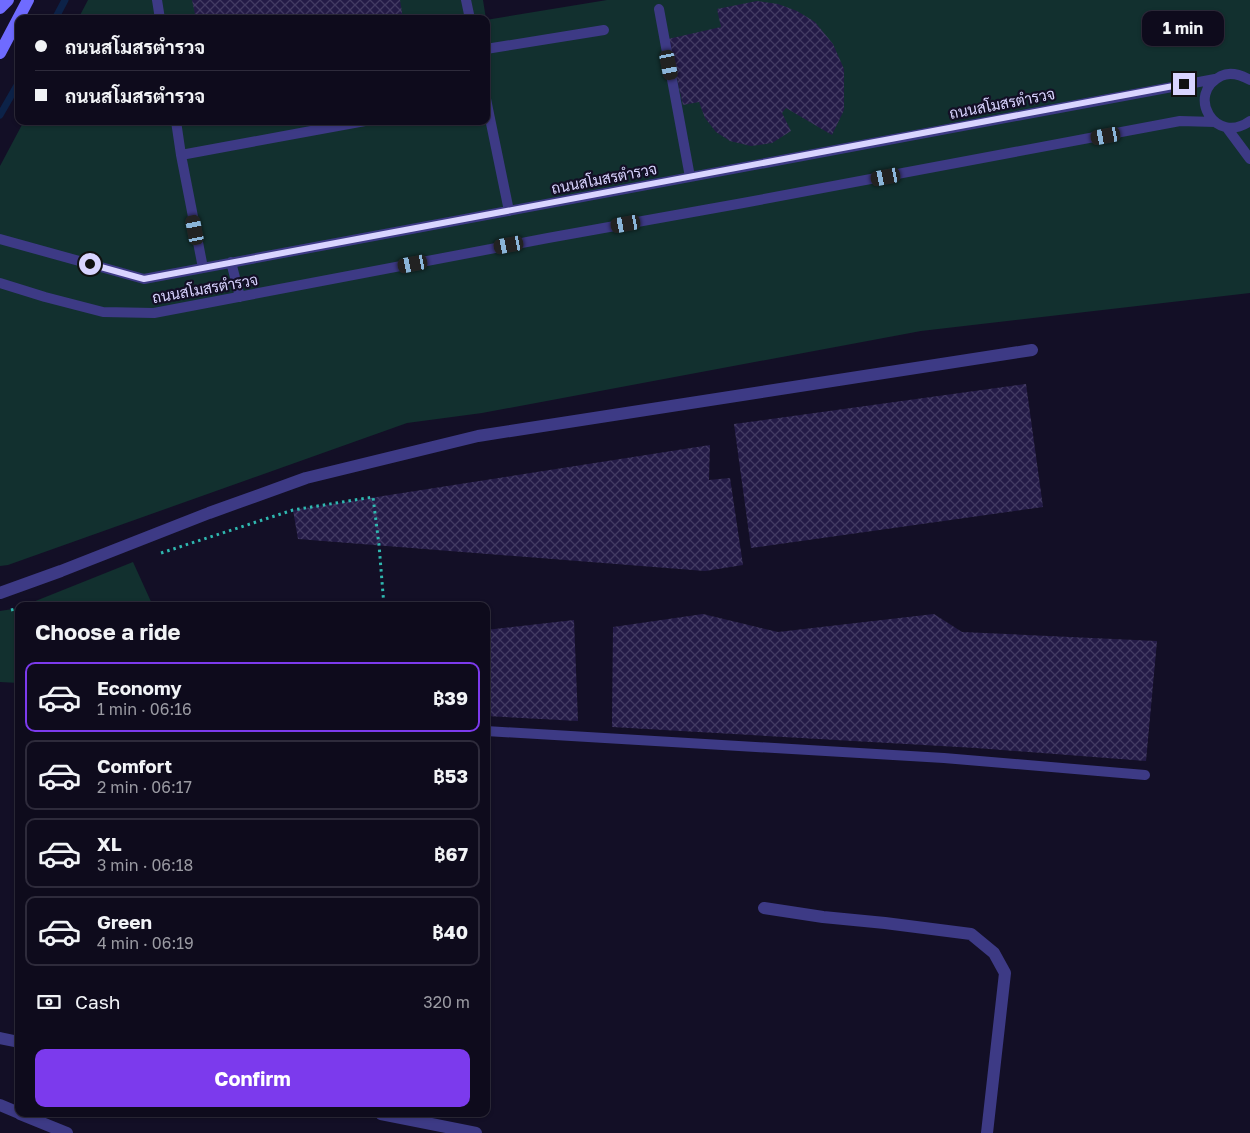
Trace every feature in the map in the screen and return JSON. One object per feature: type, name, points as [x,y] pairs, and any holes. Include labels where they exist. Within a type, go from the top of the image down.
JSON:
[{"type":"main road","points":[[0,8],[8,0]]},
{"type":"main road","points":[[20,15],[28,0]]},
{"type":"main road","points":[[0,53],[15,25]]},
{"type":"street","points":[[0,593],[306,478],[478,436],[1032,350]]},
{"type":"street","points":[[764,908],[971,934],[994,953],[1006,973],[987,1133]]},
{"type":"street","points":[[0,1038],[15,1041]]},
{"type":"street","points":[[0,1105],[15,1112]]},
{"type":"street","points":[[27,1117],[68,1133]]},
{"type":"street","points":[[396,1117],[476,1133]]},
{"type":"lane","points":[[157,0],[159,15]]},
{"type":"lane","points":[[466,0],[469,15]]},
{"type":"lane","points":[[659,10],[690,177]]},
{"type":"lane","points":[[490,48],[604,30]]},
{"type":"lane","name":"ถนนสโมสรตำรวจ","points":[[0,239],[144,279],[1215,79],[1224,75],[1242,75],[1250,80]]},
{"type":"lane","points":[[1215,79],[1209,85],[1204,103],[1206,112],[1215,122]]},
{"type":"lane","points":[[490,118],[509,211]]},
{"type":"lane","points":[[1226,128],[1236,128],[1250,121]]},
{"type":"lane","name":"ถนนสโมสรตำรวจ","points":[[0,283],[44,298],[103,312],[154,314],[548,238],[1180,122],[1215,122],[1226,128],[1250,159]]},
{"type":"lane","points":[[177,125],[203,268]]},
{"type":"lane","points":[[181,155],[343,125]]},
{"type":"lane","points":[[231,262],[240,297]]},
{"type":"lane","points":[[490,732],[944,758],[1145,775]]},
{"type":"path","points":[[152,556],[294,510],[373,498],[384,602]]},
{"type":"green space","points":[[88,0],[483,0],[485,15],[80,15]]},
{"type":"green space","points":[[607,0],[1250,0],[1250,293],[921,331],[482,413],[407,423],[8,565],[0,566],[0,166],[22,125],[490,125],[490,19]]},
{"type":"green space","points":[[133,562],[151,602],[33,602]]},
{"type":"green space","points":[[15,609],[15,683],[0,682],[0,611]]},
{"type":"building","points":[[192,0],[400,0],[402,15],[195,15]]},
{"type":"building","points":[[757,1],[778,4],[797,11],[815,22],[833,44],[844,69],[844,110],[832,135],[786,108],[782,113],[791,131],[772,143],[751,146],[730,141],[716,132],[705,118],[699,102],[683,105],[668,39],[721,27],[717,9]]},
{"type":"building","points":[[1026,384],[1043,507],[751,548],[734,424]]},
{"type":"building","points":[[710,445],[709,480],[730,478],[743,565],[705,571],[298,539],[293,510]]},
{"type":"building","points":[[703,614],[778,632],[934,614],[962,632],[1157,641],[1146,761],[976,748],[612,727],[613,627]]},
{"type":"building","points":[[574,620],[578,721],[490,716],[490,630]]},
{"type":"waterway","points":[[57,15],[65,0]]},
{"type":"waterway","points":[[0,115],[15,89]]},
{"type":"route","points":[[90,264],[144,279],[1184,84]]}]
